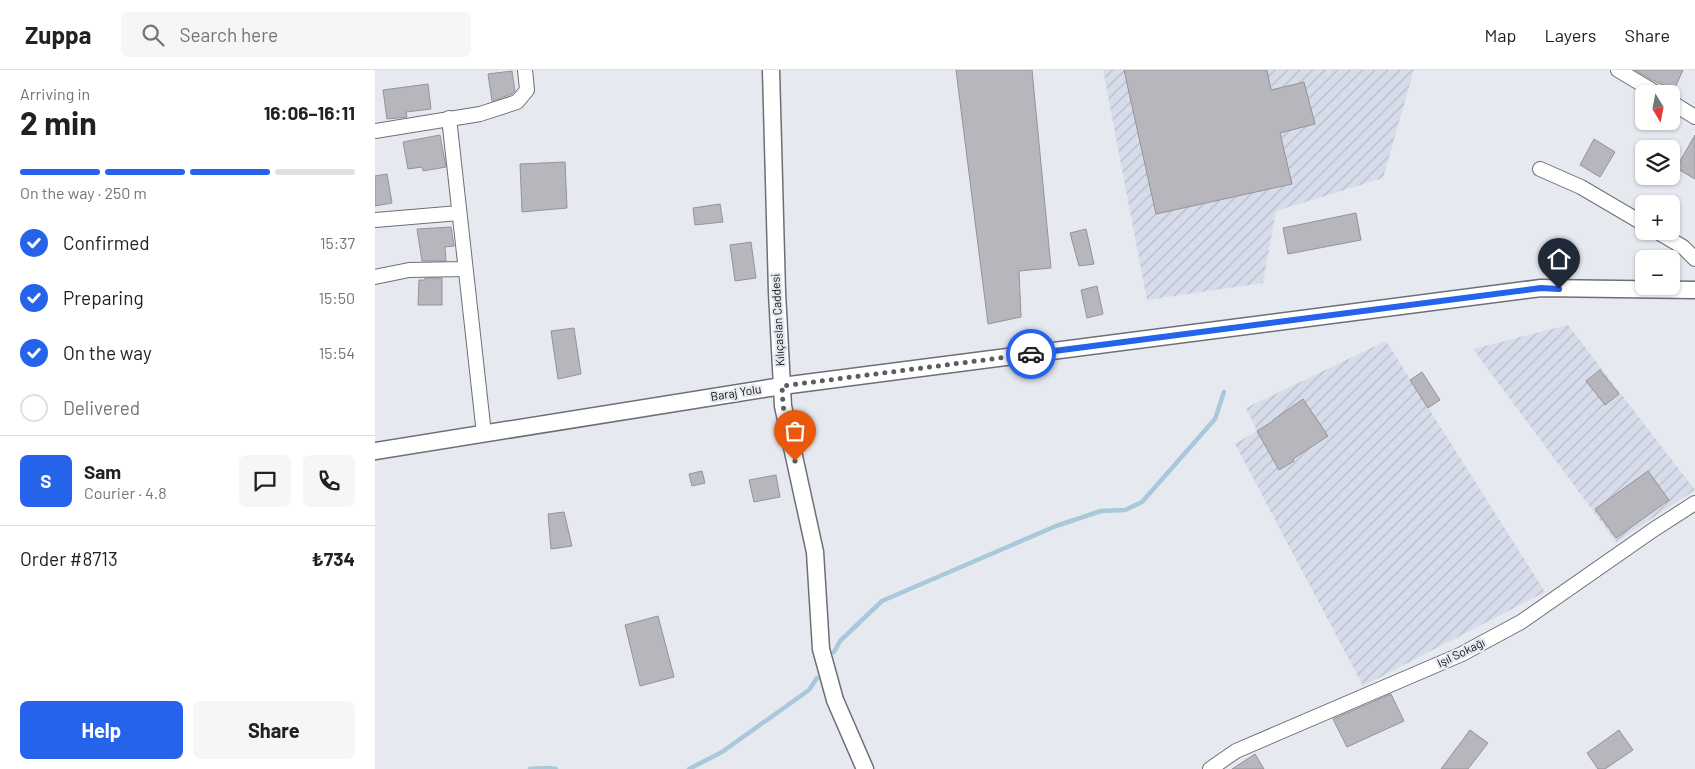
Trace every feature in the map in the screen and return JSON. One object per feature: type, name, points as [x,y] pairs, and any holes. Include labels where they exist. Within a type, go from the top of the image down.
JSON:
[{"type":"street","points":[[375,131],[479,114],[517,102],[527,90],[525,70]]},
{"type":"street","name":"Kılıçaslan Caddesi","points":[[771,70],[777,292],[783,406],[815,552],[821,649],[835,700],[865,769]]},
{"type":"street","points":[[1618,70],[1643,85]]},
{"type":"street","points":[[1680,108],[1695,117]]},
{"type":"street","points":[[449,118],[485,434]]},
{"type":"street","points":[[1540,169],[1581,187],[1635,219]]},
{"type":"street","points":[[375,220],[459,213]]},
{"type":"street","points":[[1671,240],[1683,247],[1695,259]]},
{"type":"street","points":[[375,277],[409,270],[465,269]]},
{"type":"street","name":"Baraj Yolu","points":[[375,451],[782,386],[1541,288],[1695,290]]},
{"type":"street","name":"Işıl Sokağı","points":[[1210,769],[1236,750],[1462,654],[1515,625],[1653,530],[1695,504]]},
{"type":"shaded area","points":[[1103,70],[1414,70],[1383,178],[1276,211],[1263,283],[1147,300]]},
{"type":"shaded area","points":[[1568,325],[1695,490],[1616,542],[1473,349]]},
{"type":"shaded area","points":[[1386,341],[1545,592],[1363,686],[1235,444],[1257,431],[1246,408]]},
{"type":"building","points":[[956,70],[1032,70],[1051,268],[1019,271],[1021,317],[988,324]]},
{"type":"building","points":[[1124,70],[1267,70],[1271,90],[1304,82],[1315,124],[1280,133],[1292,184],[1156,214]]},
{"type":"building","points":[[1635,70],[1683,70],[1676,85],[1663,85]]},
{"type":"building","points":[[512,71],[515,91],[512,94],[492,101],[488,74]]},
{"type":"building","points":[[428,84],[431,109],[406,112],[407,117],[387,119],[383,90]]},
{"type":"building","points":[[440,135],[446,167],[423,171],[422,167],[408,169],[403,142]]},
{"type":"building","points":[[1695,135],[1695,179],[1680,170],[1680,161]]},
{"type":"building","points":[[1594,139],[1615,152],[1600,177],[1580,165]]},
{"type":"building","points":[[565,162],[567,208],[522,212],[520,164]]},
{"type":"building","points":[[387,174],[392,203],[375,206],[375,176]]},
{"type":"building","points":[[720,204],[723,222],[695,225],[693,208]]},
{"type":"building","points":[[1356,213],[1361,240],[1288,254],[1283,228]]},
{"type":"building","points":[[451,227],[454,246],[445,247],[446,261],[422,261],[417,229]]},
{"type":"building","points":[[1086,229],[1094,264],[1079,266],[1070,233]]},
{"type":"building","points":[[751,242],[756,278],[735,281],[730,245]]},
{"type":"building","points":[[425,278],[442,278],[442,305],[418,305],[419,280],[425,280]]},
{"type":"building","points":[[1097,286],[1103,314],[1087,318],[1081,290]]},
{"type":"building","points":[[574,328],[581,374],[558,379],[551,331]]},
{"type":"building","points":[[1600,370],[1619,394],[1605,405],[1586,381]]},
{"type":"building","points":[[1422,372],[1440,400],[1428,408],[1410,380]]},
{"type":"building","points":[[1303,399],[1328,436],[1279,470],[1257,431]]},
{"type":"building","points":[[702,471],[705,483],[692,486],[689,474]]},
{"type":"building","points":[[1648,471],[1669,500],[1616,538],[1595,509]]},
{"type":"building","points":[[776,475],[780,497],[754,502],[749,480]]},
{"type":"building","points":[[564,512],[572,546],[551,549],[548,514]]},
{"type":"building","points":[[658,616],[674,677],[640,686],[625,625]]},
{"type":"building","points":[[1391,694],[1404,721],[1347,747],[1333,719]]},
{"type":"building","points":[[1470,730],[1488,743],[1468,769],[1441,769]]},
{"type":"building","points":[[1619,730],[1633,750],[1605,769],[1598,769],[1587,753]]},
{"type":"building","points":[[1255,754],[1264,769],[1232,769]]},
{"type":"waterway","points":[[834,652],[840,641],[882,601],[1056,526],[1101,511],[1125,510],[1142,502],[1215,419],[1224,392]]},
{"type":"waterway","points":[[689,769],[722,752],[809,690],[817,678]]},
{"type":"waterway","points":[[530,769],[556,769]]},
{"type":"way so far","points":[[795,461],[783,406],[782,386],[1031,354]]},
{"type":"route","points":[[1031,354],[1541,288],[1559,289]]}]
